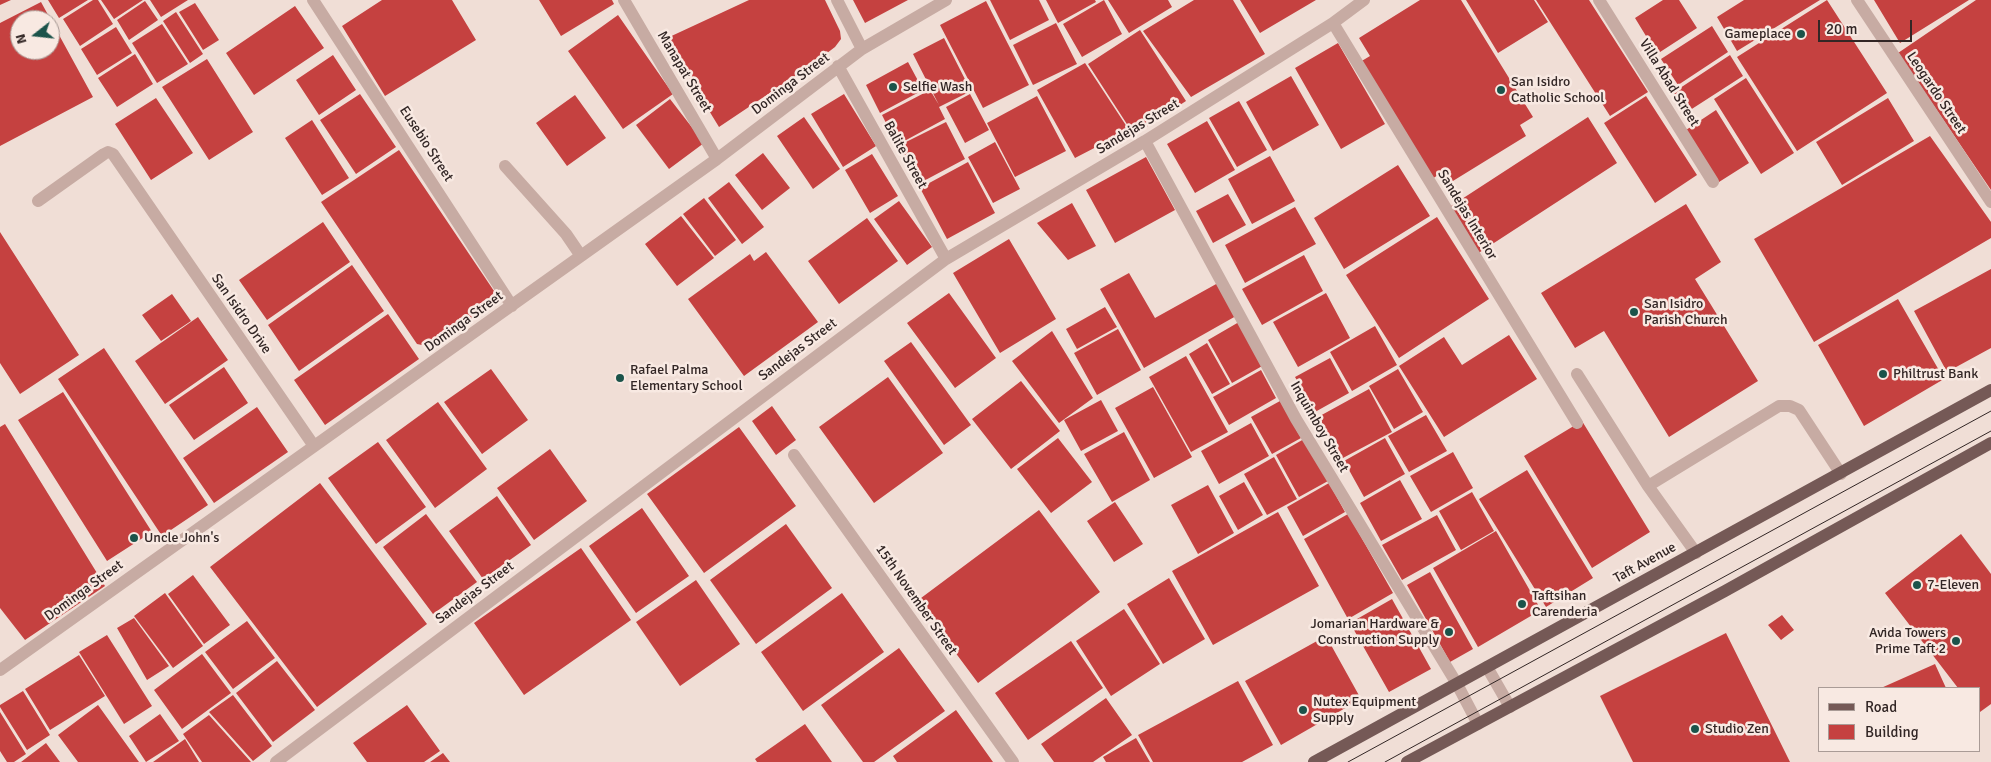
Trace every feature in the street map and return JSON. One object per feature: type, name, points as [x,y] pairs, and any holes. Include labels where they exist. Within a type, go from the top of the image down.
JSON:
[{"type":"main road","name":"Taft Avenue","points":[[1314,762],[1991,390]]},
{"type":"main road","points":[[1407,762],[1991,443]]},
{"type":"street","name":"Eusebio Street","points":[[313,0],[512,306]]},
{"type":"street","name":"Manapat Street","points":[[624,0],[718,159]]},
{"type":"street","points":[[837,0],[862,48]]},
{"type":"street","name":"Dominga Street","points":[[0,670],[718,159],[862,48],[946,0]]},
{"type":"street","name":"Sandejas Street","points":[[276,762],[946,259],[1145,141],[1332,23],[1364,0]]},
{"type":"street","name":"Villa Abad Street","points":[[1599,0],[1713,182]]},
{"type":"street","name":"Leogardo Street","points":[[1857,0],[1991,202]]},
{"type":"street","name":"Sandejas Interior","points":[[1332,23],[1577,423]]},
{"type":"street","name":"Balite Street","points":[[838,66],[946,259]]},
{"type":"street","name":"Inquimboy Street","points":[[1145,141],[1296,419],[1458,684],[1478,724]]},
{"type":"street","name":"San Isidro Drive","points":[[38,201],[108,152],[113,154],[314,446]]},
{"type":"street","points":[[505,166],[566,234],[581,256]]},
{"type":"street","points":[[1577,374],[1648,486],[1696,553]]},
{"type":"street","points":[[1648,486],[1779,406],[1790,406],[1799,410],[1841,474]]},
{"type":"street","name":"15th November Street","points":[[794,455],[1013,762]]},
{"type":"street","points":[[1488,667],[1510,707]]},
{"type":"building","points":[[0,0],[11,0],[0,5]]},
{"type":"building","points":[[48,0],[88,0],[60,17],[60,10],[54,10]]},
{"type":"building","points":[[93,0],[98,0],[113,24],[80,46],[63,19]]},
{"type":"building","points":[[101,0],[143,0],[114,19]]},
{"type":"building","points":[[150,0],[188,0],[161,17]]},
{"type":"building","points":[[382,0],[452,0],[476,40],[385,96],[342,26]]},
{"type":"building","points":[[539,0],[612,0],[614,4],[561,36]]},
{"type":"building","points":[[749,0],[825,0],[840,31],[841,39],[835,47],[810,66],[719,127],[665,39]]},
{"type":"building","points":[[853,0],[908,0],[865,23]]},
{"type":"building","points":[[990,0],[1039,0],[1049,20],[1010,40]]},
{"type":"building","points":[[1046,0],[1095,0],[1096,2],[1058,23]]},
{"type":"building","points":[[1104,0],[1122,34],[1082,57],[1063,24]]},
{"type":"building","points":[[1108,0],[1168,0],[1172,7],[1129,33]]},
{"type":"building","points":[[1194,0],[1233,0],[1265,54],[1191,97],[1143,31]]},
{"type":"building","points":[[1240,0],[1316,0],[1260,33]]},
{"type":"building","points":[[1420,0],[1461,0],[1533,117],[1520,125],[1526,136],[1448,184],[1441,173],[1432,179],[1360,62],[1370,56],[1359,38]]},
{"type":"building","points":[[1466,0],[1534,0],[1548,22],[1498,53]]},
{"type":"building","points":[[1536,0],[1589,0],[1648,92],[1610,116]]},
{"type":"building","points":[[1663,0],[1679,0],[1697,28],[1657,54],[1635,18]]},
{"type":"building","points":[[1744,0],[1820,0],[1737,51],[1717,17]]},
{"type":"building","points":[[1827,0],[1887,93],[1797,151],[1737,57]]},
{"type":"building","points":[[1874,0],[1969,0],[1900,43]]},
{"type":"building","points":[[1976,0],[1991,0],[1991,190],[1898,53]]},
{"type":"building","points":[[145,1],[158,20],[129,40],[117,20]]},
{"type":"building","points":[[986,1],[1029,85],[983,108],[940,25]]},
{"type":"building","points":[[41,2],[45,10],[25,10]]},
{"type":"building","points":[[195,3],[219,40],[203,50],[179,12]]},
{"type":"building","points":[[295,6],[324,48],[254,95],[226,53]]},
{"type":"building","points":[[176,12],[203,54],[190,63],[163,21]]},
{"type":"building","points":[[618,15],[673,94],[623,129],[568,51]]},
{"type":"building","points":[[10,18],[10,60],[60,60],[60,37],[93,97],[0,146],[0,23]]},
{"type":"building","points":[[1056,23],[1077,64],[1033,85],[1013,45]]},
{"type":"building","points":[[162,24],[188,64],[157,83],[132,43]]},
{"type":"building","points":[[1712,26],[1728,52],[1678,85],[1661,59]]},
{"type":"building","points":[[116,27],[132,53],[97,75],[81,49]]},
{"type":"building","points":[[1140,30],[1186,101],[1134,135],[1088,64]]},
{"type":"building","points":[[944,38],[971,91],[939,107],[945,119],[897,145],[882,115],[930,90],[939,105],[913,54]]},
{"type":"building","points":[[1338,43],[1385,124],[1341,149],[1295,68]]},
{"type":"building","points":[[135,54],[153,84],[117,107],[98,78]]},
{"type":"building","points":[[333,55],[356,90],[319,115],[296,80]]},
{"type":"building","points":[[1730,55],[1743,76],[1684,114],[1671,94]]},
{"type":"building","points":[[207,59],[253,132],[209,160],[162,87]]},
{"type":"building","points":[[908,62],[923,90],[880,113],[866,85]]},
{"type":"building","points":[[1085,63],[1129,130],[1075,158],[1037,90]]},
{"type":"building","points":[[1291,76],[1319,125],[1273,151],[1246,102]]},
{"type":"building","points":[[1746,78],[1794,153],[1761,174],[1714,99]]},
{"type":"building","points":[[360,94],[396,147],[356,174],[320,120]]},
{"type":"building","points":[[844,94],[876,146],[843,167],[811,114]]},
{"type":"building","points":[[970,94],[989,130],[965,143],[946,107]]},
{"type":"building","points":[[575,95],[606,138],[567,166],[536,123]]},
{"type":"building","points":[[1037,96],[1066,151],[1015,177],[987,123]]},
{"type":"building","points":[[1646,96],[1697,175],[1655,203],[1604,123]]},
{"type":"building","points":[[156,98],[193,153],[151,180],[115,124]]},
{"type":"building","points":[[1888,98],[1914,141],[1842,185],[1816,142]]},
{"type":"building","points":[[670,99],[704,143],[669,169],[636,125]]},
{"type":"building","points":[[1239,101],[1267,150],[1237,167],[1209,118]]},
{"type":"building","points":[[1716,110],[1749,163],[1719,182],[1686,130]]},
{"type":"building","points":[[804,117],[840,169],[813,189],[777,136]]},
{"type":"building","points":[[1588,117],[1617,163],[1477,254],[1448,208]]},
{"type":"building","points":[[312,120],[349,178],[322,195],[285,138]]},
{"type":"building","points":[[1207,121],[1235,170],[1195,193],[1167,144]]},
{"type":"building","points":[[946,122],[965,159],[918,184],[898,146]]},
{"type":"building","points":[[1930,136],[1991,222],[1991,238],[1814,342],[1754,239]]},
{"type":"building","points":[[995,142],[1020,189],[993,203],[968,157]]},
{"type":"building","points":[[399,150],[494,291],[487,309],[436,344],[427,346],[417,344],[321,202]]},
{"type":"building","points":[[763,153],[790,188],[762,210],[735,175]]},
{"type":"building","points":[[872,154],[898,196],[870,213],[845,170]]},
{"type":"building","points":[[1270,156],[1295,201],[1252,224],[1228,179]]},
{"type":"building","points":[[1146,157],[1175,210],[1115,243],[1086,190]]},
{"type":"building","points":[[968,162],[995,213],[947,239],[920,188]]},
{"type":"building","points":[[1398,165],[1430,216],[1344,269],[1314,218]]},
{"type":"building","points":[[729,182],[764,227],[742,244],[708,198]]},
{"type":"building","points":[[1228,194],[1246,225],[1213,243],[1196,211]]},
{"type":"building","points":[[704,198],[736,240],[715,256],[683,214]]},
{"type":"building","points":[[899,201],[932,247],[907,265],[874,219]]},
{"type":"building","points":[[1072,203],[1096,246],[1068,260],[1037,223]]},
{"type":"building","name":"San Isidro Parish Church","points":[[1686,204],[1721,262],[1695,279],[1758,381],[1669,437],[1604,331],[1575,348],[1541,293]]},
{"type":"building","points":[[1295,207],[1316,244],[1245,283],[1225,245]]},
{"type":"building","points":[[681,216],[714,258],[677,286],[645,244]]},
{"type":"building","points":[[1437,217],[1489,299],[1399,358],[1346,275]]},
{"type":"building","points":[[867,218],[898,261],[839,304],[808,261]]},
{"type":"building","points":[[323,222],[350,262],[267,320],[239,280]]},
{"type":"building","points":[[0,232],[79,355],[20,394],[0,363]]},
{"type":"building","points":[[1009,239],[1056,319],[1000,353],[953,273]]},
{"type":"building","points":[[766,252],[818,322],[744,376],[688,299],[750,254],[754,261]]},
{"type":"building","points":[[1304,255],[1323,291],[1262,325],[1242,289]]},
{"type":"building","points":[[352,265],[384,311],[299,371],[268,325]]},
{"type":"building","points":[[1991,269],[1991,348],[1947,372],[1914,311]]},
{"type":"building","points":[[1129,273],[1155,318],[1218,283],[1236,316],[1144,368],[1100,289]]},
{"type":"building","points":[[949,293],[996,358],[955,388],[907,323]]},
{"type":"building","points":[[1326,293],[1350,338],[1298,367],[1273,322]]},
{"type":"building","points":[[172,294],[191,321],[161,341],[142,315]]},
{"type":"building","points":[[1898,299],[1944,379],[1864,426],[1818,345]]},
{"type":"building","points":[[1105,307],[1117,327],[1077,349],[1066,329]]},
{"type":"building","points":[[388,314],[419,359],[325,425],[294,380]]},
{"type":"building","points":[[198,317],[228,360],[165,404],[135,361]]},
{"type":"building","points":[[1239,322],[1264,365],[1232,383],[1208,340]]},
{"type":"building","points":[[1375,326],[1397,365],[1352,391],[1330,352]]},
{"type":"building","points":[[1118,329],[1141,370],[1097,395],[1074,353]]},
{"type":"building","points":[[1052,331],[1093,398],[1059,423],[1012,361]]},
{"type":"building","points":[[1509,335],[1537,379],[1444,437],[1399,366],[1444,337],[1462,365]]},
{"type":"building","points":[[911,342],[971,425],[944,445],[884,361]]},
{"type":"building","points":[[1207,343],[1230,384],[1212,394],[1189,354]]},
{"type":"building","points":[[104,348],[208,505],[162,536],[58,379]]},
{"type":"building","points":[[1186,356],[1228,432],[1191,452],[1149,377]]},
{"type":"building","points":[[1330,358],[1349,393],[1315,412],[1295,377]]},
{"type":"building","points":[[224,367],[248,403],[194,440],[169,405]]},
{"type":"building","points":[[491,369],[528,420],[482,454],[444,402]]},
{"type":"building","points":[[1398,369],[1423,412],[1394,429],[1369,386]]},
{"type":"building","points":[[1261,370],[1276,398],[1229,425],[1213,397]]},
{"type":"building","points":[[888,377],[943,453],[874,503],[819,427]]},
{"type":"building","points":[[1021,381],[1060,431],[1011,469],[972,419]]},
{"type":"building","points":[[1153,387],[1192,457],[1154,478],[1115,408]]},
{"type":"building","points":[[1369,389],[1392,432],[1341,459],[1318,417]]},
{"type":"building","points":[[63,392],[152,532],[107,561],[18,420]]},
{"type":"building","points":[[1101,400],[1118,431],[1081,451],[1064,420]]},
{"type":"building","points":[[1280,401],[1301,438],[1272,454],[1251,417]]},
{"type":"building","points":[[438,402],[487,469],[435,508],[386,440]]},
{"type":"building","points":[[772,406],[796,440],[776,455],[752,421]]},
{"type":"building","points":[[257,407],[288,452],[214,503],[183,458]]},
{"type":"building","points":[[1426,415],[1447,451],[1409,472],[1388,436]]},
{"type":"building","points":[[1582,421],[1650,532],[1592,568],[1524,456]]},
{"type":"building","points":[[1251,423],[1269,456],[1219,484],[1201,451]]},
{"type":"building","points":[[5,424],[105,586],[25,640],[0,608],[0,427]]},
{"type":"building","points":[[739,427],[796,506],[704,573],[647,494]]},
{"type":"building","points":[[1124,432],[1150,480],[1112,502],[1084,454]]},
{"type":"building","points":[[1058,438],[1092,482],[1051,513],[1017,469]]},
{"type":"building","points":[[1385,438],[1405,474],[1364,497],[1344,461]]},
{"type":"building","points":[[1304,439],[1328,481],[1299,497],[1276,455]]},
{"type":"building","points":[[378,442],[426,507],[376,544],[328,478]]},
{"type":"building","points":[[550,449],[587,501],[534,540],[497,488]]},
{"type":"building","points":[[1453,452],[1473,488],[1431,512],[1410,476]]},
{"type":"building","points":[[1274,457],[1297,499],[1267,515],[1244,474]]},
{"type":"building","points":[[1527,470],[1593,578],[1546,607],[1479,499]]},
{"type":"building","points":[[1400,480],[1422,519],[1381,541],[1360,503]]},
{"type":"building","points":[[1244,482],[1263,515],[1238,530],[1219,496]]},
{"type":"building","points":[[320,483],[427,624],[317,707],[210,567]]},
{"type":"building","points":[[1329,483],[1345,512],[1303,536],[1287,507]]},
{"type":"building","points":[[1208,485],[1234,533],[1198,554],[1171,505]]},
{"type":"building","points":[[1472,492],[1494,531],[1461,550],[1439,511]]},
{"type":"building","points":[[497,496],[531,545],[483,579],[449,531]]},
{"type":"building","points":[[1115,502],[1143,544],[1114,562],[1087,521]]},
{"type":"building","points":[[642,508],[689,576],[636,613],[589,546]]},
{"type":"building","points":[[1039,510],[1100,592],[978,683],[917,601]]},
{"type":"building","points":[[1278,512],[1319,586],[1213,645],[1172,571]]},
{"type":"building","points":[[426,514],[477,582],[433,614],[383,547]]},
{"type":"building","points":[[1348,514],[1393,593],[1348,619],[1304,539]]},
{"type":"building","points":[[1437,515],[1456,550],[1402,580],[1382,545]]},
{"type":"building","points":[[786,524],[832,588],[756,644],[710,580]]},
{"type":"building","points":[[1496,531],[1541,610],[1478,647],[1433,568]]},
{"type":"building","name":"Avida Towers Prime Taft 2","points":[[1961,534],[1991,574],[1991,704],[1981,711],[1981,687],[1957,687],[1885,593]]},
{"type":"building","points":[[581,548],[631,620],[524,695],[474,623]]},
{"type":"building","points":[[1430,572],[1473,649],[1450,662],[1407,585]]},
{"type":"building","points":[[193,575],[230,625],[204,644],[168,594]]},
{"type":"building","points":[[1169,578],[1205,639],[1163,664],[1127,604]]},
{"type":"building","points":[[696,580],[740,644],[680,686],[636,622]]},
{"type":"building","points":[[165,593],[203,646],[173,668],[134,616]]},
{"type":"building","points":[[842,593],[884,652],[803,711],[761,652]]},
{"type":"building","points":[[1392,599],[1431,669],[1389,692],[1350,623]]},
{"type":"building","points":[[1124,609],[1160,664],[1111,696],[1076,641]]},
{"type":"building","points":[[1782,615],[1794,630],[1781,640],[1768,625]]},
{"type":"building","points":[[134,618],[169,666],[147,680],[117,628]]},
{"type":"building","points":[[247,621],[275,658],[233,689],[205,652]]},
{"type":"building","name":"Studio Zen","points":[[1726,633],[1790,762],[1633,762],[1600,696]]},
{"type":"building","points":[[107,635],[152,706],[124,724],[79,652]]},
{"type":"building","points":[[1326,636],[1361,699],[1281,745],[1245,681]]},
{"type":"building","points":[[1071,641],[1103,688],[1028,740],[995,693]]},
{"type":"building","points":[[899,648],[945,711],[874,762],[863,762],[821,705]]},
{"type":"building","points":[[202,654],[231,693],[182,729],[154,690]]},
{"type":"building","points":[[79,655],[105,696],[50,730],[25,689]]},
{"type":"building","points":[[277,661],[315,710],[273,742],[236,693]]},
{"type":"building","points":[[1935,664],[1946,687],[1883,687]]},
{"type":"building","points":[[1238,681],[1273,745],[1242,762],[1153,762],[1138,735]]},
{"type":"building","points":[[23,691],[50,735],[27,750],[0,707],[0,705]]},
{"type":"building","points":[[233,695],[272,746],[253,761],[209,712]]},
{"type":"building","points":[[1106,698],[1132,735],[1093,762],[1054,762],[1041,744]]},
{"type":"building","points":[[98,705],[139,762],[78,762],[58,735]]},
{"type":"building","points":[[407,705],[440,751],[424,762],[367,762],[353,743]]},
{"type":"building","points":[[956,710],[993,762],[897,762],[893,756]]},
{"type":"building","points":[[0,712],[26,754],[14,762],[7,762],[0,751]]},
{"type":"building","points":[[160,714],[179,741],[146,762],[129,736]]},
{"type":"building","points":[[209,715],[251,762],[202,762],[183,734]]},
{"type":"building","points":[[805,724],[832,762],[757,762],[755,759]]},
{"type":"building","points":[[1136,738],[1150,762],[1106,762],[1103,757]]},
{"type":"building","points":[[185,739],[199,762],[153,762]]},
{"type":"building","points":[[46,743],[60,762],[21,762]]},
{"type":"building","points":[[443,753],[450,762],[430,762]]},
{"type":"tram line","points":[[1348,762],[1991,411]]},
{"type":"tram line","points":[[1385,762],[1991,431]]},
{"type":"place","name":"Gameplace","points":[[1801,34]]},
{"type":"place","name":"Selfie Wash","points":[[893,87]]},
{"type":"place","name":"San Isidro Catholic School","points":[[1501,90]]},
{"type":"place","name":"San Isidro Parish Church","points":[[1634,312]]},
{"type":"place","name":"Philtrust Bank","points":[[1883,374]]},
{"type":"place","name":"Rafael Palma Elementary School","points":[[620,378]]},
{"type":"place","name":"Uncle John's","points":[[134,538]]},
{"type":"place","name":"7-Eleven","points":[[1917,585]]},
{"type":"place","name":"Taftsihan Carenderia","points":[[1522,604]]},
{"type":"place","name":"Jomarian Hardware & Construction Supply","points":[[1449,632]]},
{"type":"place","name":"Avida Towers Prime Taft 2","points":[[1956,641]]},
{"type":"place","name":"Nutex Equipment Supply","points":[[1303,710]]},
{"type":"place","name":"Studio Zen","points":[[1695,729]]}]
